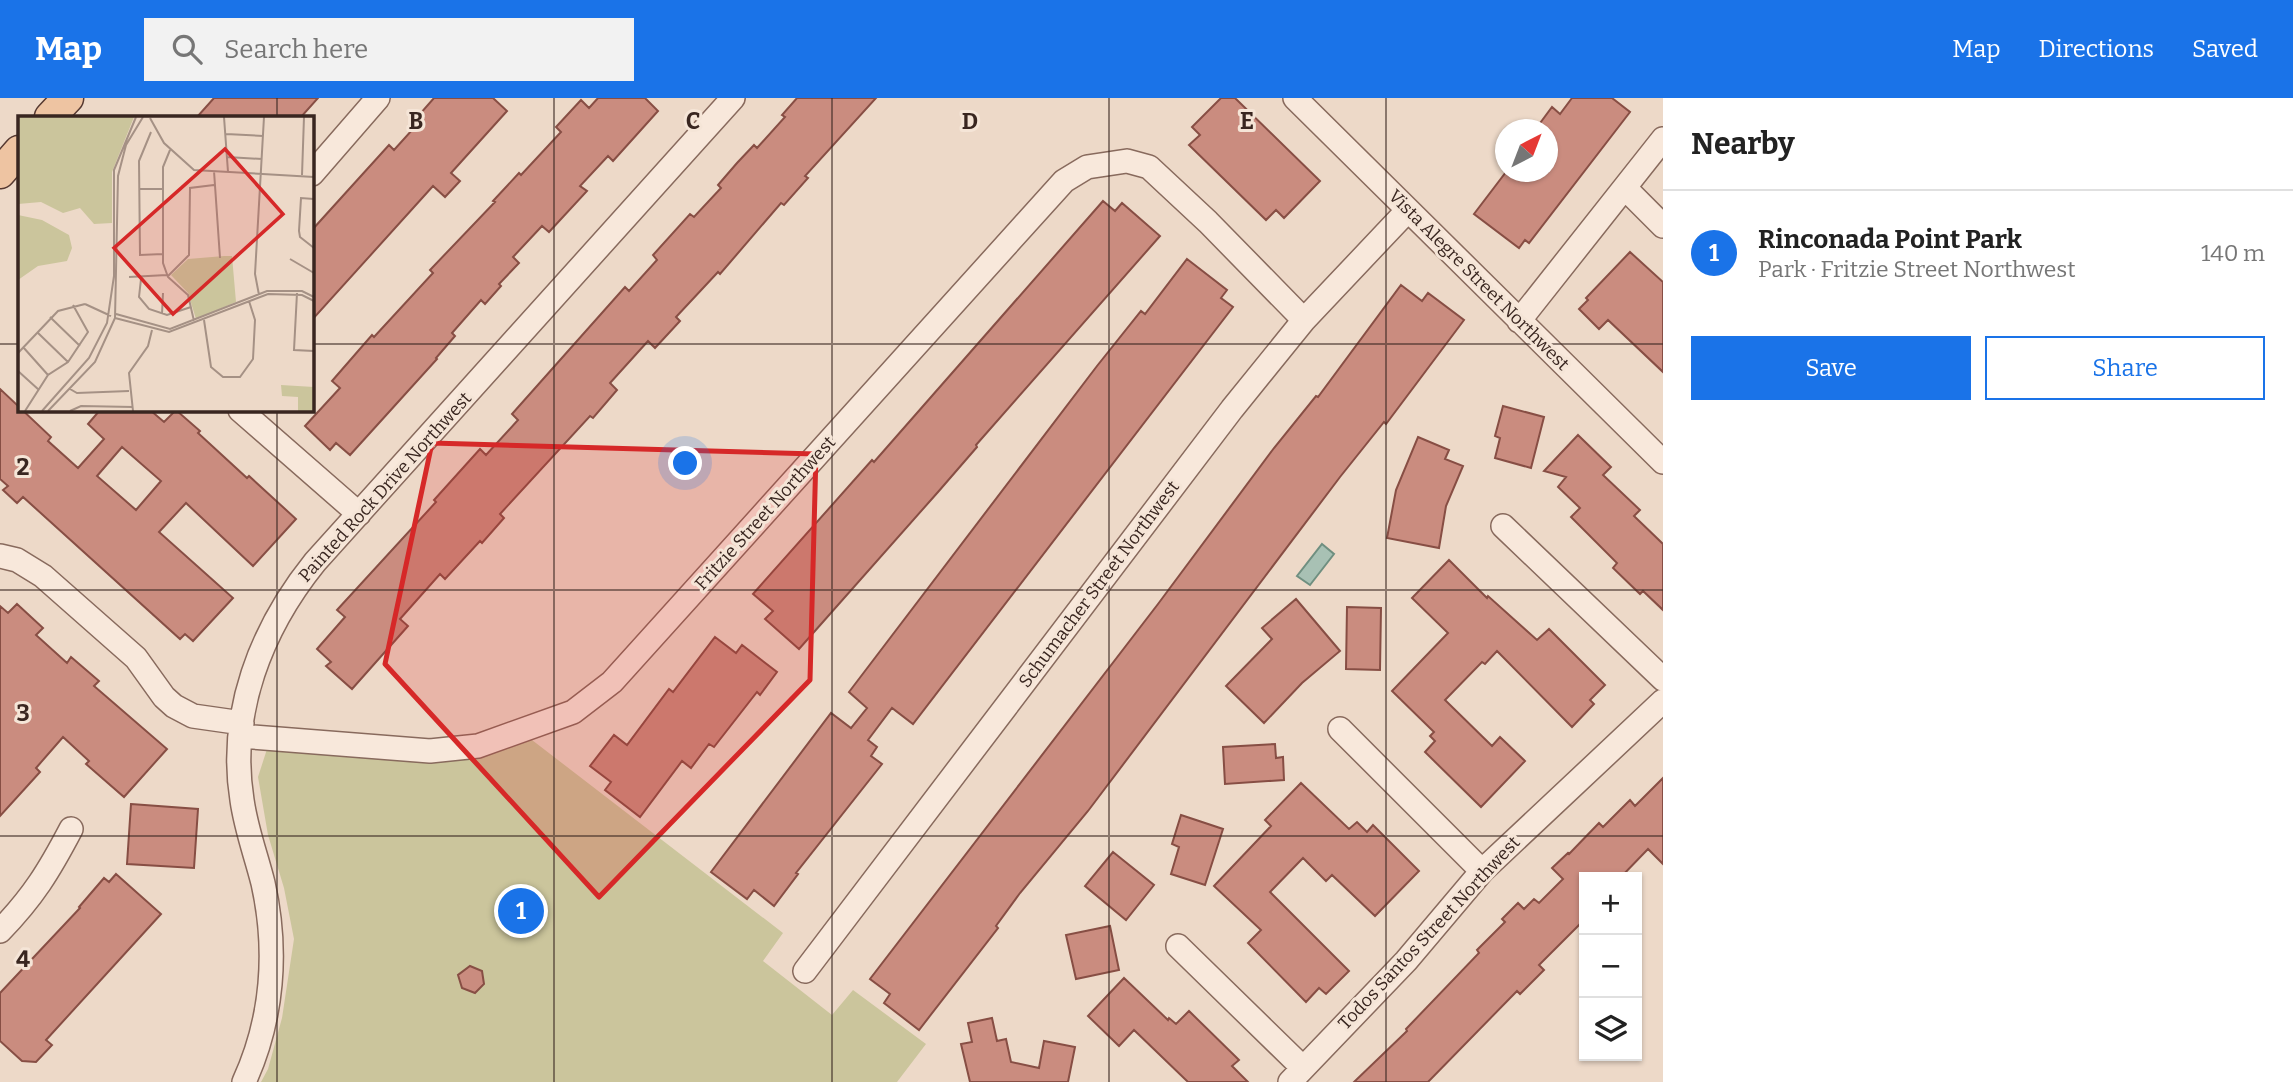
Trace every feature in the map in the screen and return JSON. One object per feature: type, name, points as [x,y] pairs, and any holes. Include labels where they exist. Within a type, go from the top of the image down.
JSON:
[{"type":"main road","points":[[51,116],[68,98]]},
{"type":"main road","points":[[0,173],[18,153]]},
{"type":"street","points":[[313,173],[378,98]]},
{"type":"street","name":"Painted Rock Drive Northwest","points":[[244,1082],[260,1041],[272,959],[267,906],[241,798],[241,730],[258,656],[282,607],[315,562],[733,98]]},
{"type":"street","name":"Vista Alegre Street Northwest","points":[[1295,98],[1663,462]]},
{"type":"street","points":[[1519,321],[1663,139]]},
{"type":"street","name":"Fritzie Street Northwest","points":[[0,556],[17,560],[43,576],[136,658],[164,697],[193,716],[241,730],[430,751],[478,746],[529,730],[572,712],[612,682],[1064,181],[1087,167],[1127,161],[1149,167],[1208,222],[1304,320]]},
{"type":"street","points":[[1625,188],[1663,226]]},
{"type":"street","name":"Schumacher Street Northwest","points":[[804,971],[1232,409],[1304,320],[1408,210]]},
{"type":"street","points":[[241,411],[359,514]]},
{"type":"street","points":[[1503,526],[1663,679]]},
{"type":"street","name":"Todos Santos Street Northwest","points":[[1296,1075],[1406,961],[1482,871],[1663,701]]},
{"type":"street","points":[[1340,729],[1482,871]]},
{"type":"street","points":[[0,931],[38,888],[71,830]]},
{"type":"street","points":[[1178,946],[1296,1075]]},
{"type":"highlighted area","points":[[432,443],[816,454],[810,680],[599,897],[385,664]]},
{"type":"shaded area","points":[[1322,544],[1334,554],[1310,585],[1297,576]]},
{"type":"shaded area","points":[[532,740],[783,933],[763,961],[832,1015],[853,990],[926,1044],[897,1082],[261,1082],[268,1069],[282,1018],[294,939],[284,888],[268,835],[258,777],[268,746],[469,755]]},
{"type":"building","points":[[214,98],[318,98],[302,116],[198,116]]},
{"type":"building","points":[[434,98],[493,98],[507,111],[451,173],[460,181],[445,197],[433,186],[313,319],[313,229],[389,145],[394,150],[423,118],[419,115]]},
{"type":"building","points":[[598,98],[645,98],[658,111],[613,161],[608,156],[580,186],[587,191],[549,232],[542,226],[513,257],[519,263],[499,284],[501,286],[485,304],[481,300],[452,333],[455,336],[437,359],[350,455],[336,443],[330,450],[305,426],[340,388],[332,381],[372,335],[374,337],[433,273],[430,270],[495,202],[493,201],[561,132],[556,127],[581,100],[589,108]]},
{"type":"building","points":[[797,98],[876,98],[805,176],[808,178],[784,205],[781,203],[720,274],[718,272],[676,317],[680,321],[655,348],[648,341],[610,383],[617,390],[500,514],[504,518],[482,543],[480,541],[445,579],[440,574],[400,619],[408,626],[352,689],[326,666],[331,662],[317,649],[345,617],[337,610],[436,502],[434,500],[480,449],[486,455],[518,420],[512,414],[625,287],[629,291],[657,260],[653,255],[690,214],[694,217],[721,188],[718,185],[754,145],[757,148],[785,117],[782,115]]},
{"type":"building","points":[[1221,98],[1235,98],[1320,181],[1284,218],[1276,210],[1266,220],[1189,145],[1200,135],[1192,127]]},
{"type":"building","points":[[1572,98],[1612,98],[1630,112],[1529,243],[1525,240],[1519,248],[1474,214],[1498,182],[1558,182],[1558,119],[1543,119],[1552,107],[1560,114]]},
{"type":"building","points":[[1103,201],[1115,211],[1122,203],[1160,236],[799,649],[765,619],[773,611],[753,594],[872,460],[874,462]]},
{"type":"building","points":[[1630,252],[1663,282],[1663,372],[1608,320],[1599,329],[1579,309],[1588,300],[1586,298]]},
{"type":"building","points":[[1187,259],[1227,290],[1221,298],[1233,307],[913,724],[892,708],[868,740],[877,747],[871,756],[882,764],[796,873],[798,874],[774,906],[754,890],[747,899],[711,872],[831,713],[851,728],[867,708],[849,692],[1097,366],[1141,311],[1145,314]]},
{"type":"building","points":[[1401,285],[1422,301],[1428,293],[1464,320],[1386,424],[1384,422],[1340,477],[1088,811],[1020,893],[996,926],[998,928],[919,1030],[884,1003],[890,994],[870,979],[1158,604],[1274,448],[1316,396],[1318,397]]},
{"type":"building","points":[[0,389],[18,406],[18,411],[23,411],[51,437],[48,441],[78,468],[104,439],[88,424],[99,411],[151,411],[164,422],[177,411],[247,478],[249,476],[296,519],[253,566],[186,503],[159,532],[233,598],[193,641],[185,634],[180,639],[23,497],[17,503],[3,490],[8,486],[0,479]],"holes":[[[122,447],[161,481],[136,510],[97,476]]]},
{"type":"building","points":[[1503,406],[1544,417],[1531,468],[1495,458],[1500,438],[1495,436]]},
{"type":"building","points":[[1578,435],[1611,467],[1603,475],[1640,510],[1634,516],[1663,544],[1663,610],[1643,591],[1640,594],[1613,568],[1617,563],[1571,517],[1580,508],[1558,487],[1566,477],[1544,471]]},
{"type":"building","points":[[1418,437],[1449,450],[1445,459],[1463,466],[1446,506],[1439,548],[1387,538],[1396,490]]},
{"type":"building","points":[[1449,560],[1487,598],[1488,596],[1537,640],[1549,629],[1605,685],[1590,700],[1594,704],[1572,727],[1497,651],[1485,664],[1482,662],[1445,700],[1492,746],[1500,737],[1525,761],[1481,807],[1425,752],[1435,741],[1430,736],[1434,732],[1392,691],[1448,633],[1412,598]]},
{"type":"building","points":[[1296,599],[1340,651],[1302,683],[1264,723],[1226,686],[1272,639],[1262,628]]},
{"type":"building","points":[[17,604],[43,628],[36,635],[67,663],[71,657],[99,681],[94,686],[167,749],[124,797],[86,764],[89,761],[63,737],[36,768],[40,772],[0,816],[0,606],[8,613]]},
{"type":"building","points":[[1347,607],[1381,608],[1380,670],[1346,669]]},
{"type":"building","points":[[715,637],[736,653],[742,645],[777,672],[760,695],[757,692],[714,747],[709,744],[691,768],[682,761],[640,817],[605,790],[611,782],[590,766],[614,735],[627,745],[669,689],[673,692]]},
{"type":"building","points":[[1275,744],[1276,758],[1283,757],[1284,780],[1225,784],[1223,747]]},
{"type":"building","points":[[1663,778],[1663,864],[1648,849],[1626,872],[1579,872],[1579,925],[1539,965],[1544,970],[1520,994],[1517,991],[1428,1082],[1354,1082],[1407,1031],[1479,953],[1477,950],[1505,922],[1502,919],[1518,903],[1524,909],[1534,899],[1539,903],[1563,879],[1552,868],[1599,823],[1603,827],[1630,800],[1635,806]]},
{"type":"building","points":[[1301,783],[1349,829],[1357,822],[1367,832],[1373,825],[1419,871],[1375,916],[1332,875],[1326,881],[1303,858],[1270,892],[1349,971],[1326,994],[1319,988],[1306,1002],[1248,943],[1261,930],[1214,886],[1271,826],[1265,820]]},
{"type":"building","points":[[131,804],[198,809],[194,868],[127,864]]},
{"type":"building","points":[[1181,815],[1223,829],[1205,885],[1171,874],[1179,847],[1172,844]]},
{"type":"building","points":[[1113,852],[1154,885],[1126,920],[1085,886]]},
{"type":"building","points":[[116,874],[161,914],[46,1040],[52,1045],[36,1062],[22,1061],[0,1041],[0,993],[80,908],[104,878],[109,882]]},
{"type":"building","points":[[1110,926],[1119,970],[1076,979],[1066,935]]},
{"type":"building","points":[[470,966],[482,971],[484,984],[475,993],[462,988],[458,975]]},
{"type":"building","points":[[1124,978],[1168,1020],[1169,1018],[1176,1024],[1189,1011],[1239,1060],[1232,1066],[1248,1082],[1188,1082],[1134,1030],[1119,1046],[1088,1016]]},
{"type":"building","points":[[992,1018],[997,1041],[1006,1039],[1011,1062],[1039,1068],[1044,1041],[1075,1047],[1068,1082],[970,1082],[961,1044],[972,1042],[968,1023]]},
{"type":"place","name":"Rinconada Point Park","points":[[521,911]]}]
